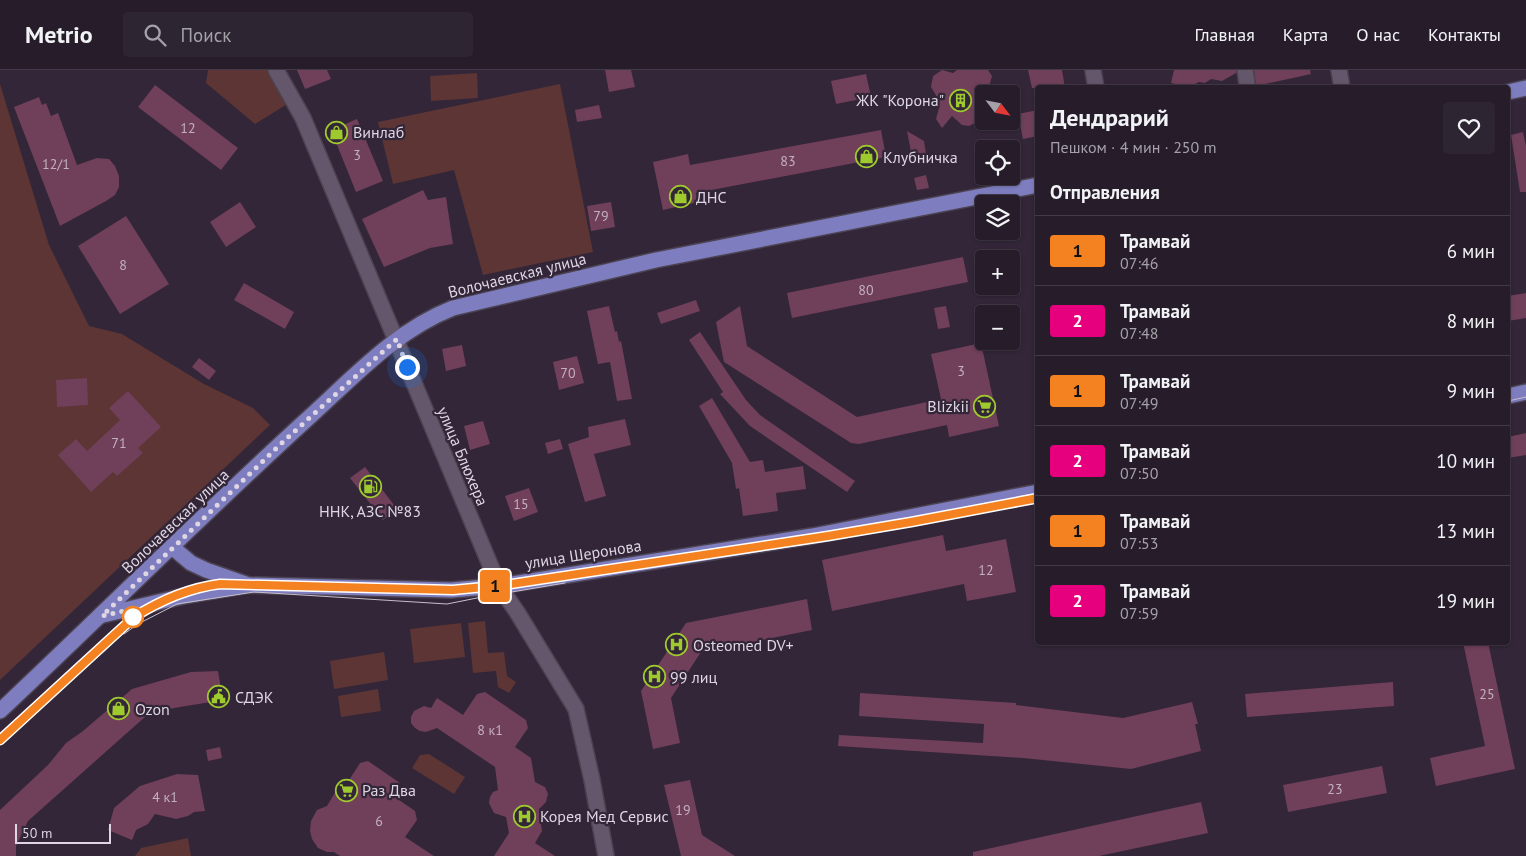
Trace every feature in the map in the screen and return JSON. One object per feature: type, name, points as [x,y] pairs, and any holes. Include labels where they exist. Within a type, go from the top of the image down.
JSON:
[{"type":"main road","points":[[1510,92],[1526,88]]},
{"type":"main road","name":"Волочаевская улица","points":[[0,711],[285,440],[397,339],[422,322],[453,308],[656,260],[1035,186]]},
{"type":"main road","points":[[1510,396],[1526,392]]},
{"type":"main road","name":"улица Шеронова","points":[[102,616],[184,596],[249,584],[451,590],[499,586],[812,536],[1035,493]]},
{"type":"main road","points":[[172,547],[191,562],[206,570],[249,584]]},
{"type":"street","name":"улица Блюхера","points":[[276,70],[303,118],[499,586],[576,709],[606,856]]},
{"type":"street","points":[[1092,70],[1095,85]]},
{"type":"street","points":[[1339,70],[1342,85]]},
{"type":"shaded area","points":[[208,70],[275,70],[289,103],[255,124],[206,83]]},
{"type":"shaded area","points":[[477,73],[478,98],[431,101],[430,76]]},
{"type":"shaded area","points":[[0,84],[49,245],[89,326],[122,334],[204,384],[253,408],[270,425],[0,680]]},
{"type":"shaded area","points":[[560,84],[593,252],[483,275],[454,170],[393,184],[378,122]]},
{"type":"shaded area","points":[[485,621],[488,653],[504,652],[507,676],[516,682],[509,693],[498,687],[496,671],[473,673],[468,623]]},
{"type":"shaded area","points":[[461,623],[465,657],[414,663],[410,629]]},
{"type":"shaded area","points":[[384,652],[388,680],[334,689],[330,661]]},
{"type":"shaded area","points":[[378,689],[381,711],[341,717],[338,696]]},
{"type":"shaded area","points":[[429,754],[465,777],[454,794],[412,768],[420,755]]},
{"type":"shaded area","points":[[188,838],[191,856],[135,856],[141,848]]},
{"type":"building","points":[[297,70],[327,70],[331,79],[305,89]]},
{"type":"building","points":[[605,70],[631,70],[635,87],[609,92]]},
{"type":"building","name":"ЖК \"Корона\"","points":[[942,70],[953,73],[957,70],[988,70],[992,76],[990,85],[975,85],[975,123],[969,126],[962,125],[952,116],[942,128],[936,119],[939,108],[935,103],[937,97],[931,87],[933,76]]},
{"type":"building","points":[[1028,70],[1062,70],[1064,85],[1035,85],[1035,88],[1032,88]]},
{"type":"building","points":[[1174,70],[1236,70],[1236,73],[1222,81],[1211,79],[1205,83],[1199,82],[1193,85],[1171,83]]},
{"type":"building","points":[[1254,70],[1310,70],[1311,74],[1261,85],[1256,85]]},
{"type":"building","points":[[866,74],[871,97],[836,104],[831,81]]},
{"type":"building","points":[[155,85],[238,148],[221,170],[138,107]]},
{"type":"building","points":[[39,97],[42,105],[46,103],[51,116],[58,113],[77,165],[97,158],[109,159],[115,166],[119,176],[119,187],[115,195],[60,226],[14,107]]},
{"type":"building","points":[[599,105],[602,118],[577,122],[575,110]]},
{"type":"building","points":[[1035,111],[1035,137],[1023,139],[1020,114]]},
{"type":"building","points":[[357,119],[383,181],[356,192],[331,130]]},
{"type":"building","points":[[881,130],[886,157],[696,193],[698,202],[663,210],[653,162],[688,154],[690,165]]},
{"type":"building","points":[[907,131],[924,141],[926,154],[912,157]]},
{"type":"building","points":[[1523,132],[1526,146],[1526,192],[1520,192],[1511,135]]},
{"type":"building","points":[[926,175],[929,188],[917,190],[914,178]]},
{"type":"building","points":[[423,190],[428,200],[446,197],[453,244],[430,248],[384,267],[362,219]]},
{"type":"building","points":[[240,202],[256,227],[226,247],[210,222]]},
{"type":"building","points":[[611,202],[615,227],[591,231],[587,206]]},
{"type":"building","points":[[126,216],[169,284],[120,314],[78,246]]},
{"type":"building","points":[[963,257],[968,282],[792,318],[787,293]]},
{"type":"building","points":[[244,283],[294,312],[285,329],[234,300]]},
{"type":"building","points":[[1526,293],[1526,318],[1510,321],[1510,296]]},
{"type":"building","points":[[696,300],[700,311],[661,324],[657,313]]},
{"type":"building","points":[[609,306],[615,332],[617,331],[619,342],[621,341],[632,399],[617,401],[610,362],[598,364],[587,311]]},
{"type":"building","points":[[740,306],[747,346],[857,417],[941,399],[931,354],[975,344],[975,350],[983,350],[999,426],[949,437],[947,425],[859,444],[851,443],[724,362],[716,322]]},
{"type":"building","points":[[946,306],[950,327],[938,329],[934,308]]},
{"type":"building","points":[[700,332],[746,400],[760,415],[855,481],[847,492],[750,426],[720,394],[723,392],[689,340]]},
{"type":"building","points":[[462,345],[466,366],[446,371],[442,349]]},
{"type":"building","points":[[577,356],[584,383],[559,390],[553,362]]},
{"type":"building","points":[[199,358],[216,371],[209,380],[192,367]]},
{"type":"building","points":[[87,378],[88,405],[57,407],[56,380]]},
{"type":"building","points":[[128,391],[161,427],[138,448],[143,453],[117,476],[113,472],[91,492],[58,455],[76,439],[87,451],[120,420],[109,408]]},
{"type":"building","points":[[712,398],[750,462],[763,460],[765,472],[803,466],[806,489],[776,493],[778,511],[743,516],[739,488],[736,489],[732,463],[699,406]]},
{"type":"building","points":[[625,419],[631,445],[594,454],[606,496],[585,502],[568,444],[589,437],[588,427]]},
{"type":"building","points":[[483,421],[490,444],[470,450],[464,426]]},
{"type":"building","points":[[1526,433],[1526,455],[1510,458],[1510,437]]},
{"type":"building","points":[[560,439],[563,449],[548,454],[545,443]]},
{"type":"building","points":[[365,467],[397,509],[383,520],[350,478]]},
{"type":"building","points":[[529,488],[538,512],[514,521],[505,496]]},
{"type":"building","points":[[943,535],[946,551],[1006,539],[1016,592],[967,601],[964,584],[832,611],[822,560]]},
{"type":"building","points":[[807,599],[812,630],[701,652],[671,698],[680,743],[653,749],[641,691],[686,623]]},
{"type":"building","points":[[1464,645],[1489,645],[1515,769],[1436,786],[1430,758],[1485,746]]},
{"type":"building","points":[[218,671],[223,700],[174,708],[146,716],[28,821],[16,846],[16,856],[0,856],[0,810],[48,765],[66,743],[132,689],[191,672]]},
{"type":"building","points":[[1393,682],[1394,706],[1247,717],[1245,694]]},
{"type":"building","points":[[485,692],[526,720],[528,728],[515,747],[531,758],[535,782],[545,787],[548,794],[546,802],[539,809],[542,831],[535,843],[555,856],[494,856],[509,833],[506,817],[494,813],[489,803],[493,792],[498,790],[495,767],[437,728],[426,732],[420,731],[411,723],[414,711],[424,706],[431,708],[437,698],[463,715],[477,694]]},
{"type":"building","points":[[860,693],[1016,703],[1016,705],[1123,718],[1192,702],[1198,724],[1195,724],[1201,751],[1131,769],[1023,758],[838,746],[839,735],[983,743],[984,724],[859,716]]},
{"type":"building","points":[[220,747],[222,758],[208,761],[206,750]]},
{"type":"building","points":[[368,761],[400,783],[392,795],[415,811],[417,820],[405,837],[434,856],[340,856],[334,852],[327,852],[318,848],[312,839],[310,831],[311,821],[317,810],[327,806],[339,786],[344,788],[360,763]]},
{"type":"building","points":[[1382,766],[1387,793],[1288,812],[1283,785]]},
{"type":"building","points":[[177,774],[198,775],[205,811],[194,812],[188,816],[176,819],[155,814],[148,824],[136,830],[132,840],[108,830],[114,808],[140,786]]},
{"type":"building","points":[[690,780],[702,835],[735,856],[681,856],[664,785]]},
{"type":"building","points":[[1201,802],[1208,833],[1099,856],[973,856],[973,852]]},
{"type":"tram line","points":[[1510,401],[1526,397]]},
{"type":"tram line","points":[[0,739],[133,617],[164,600],[197,588],[220,584],[453,590],[505,585],[812,539],[1035,499]]},
{"type":"tram line","name":"1","points":[[0,740],[134,617],[156,603],[200,587],[220,584],[453,590],[505,585],[828,536],[1035,499]]},
{"type":"tram line","points":[[124,634],[138,624],[177,604],[254,592],[447,604],[565,583]]},
{"type":"place","name":"ЖК \"Корона\"","points":[[960,100]]},
{"type":"place","name":"Винлаб","points":[[337,132]]},
{"type":"place","name":"Клубничка","points":[[867,157]]},
{"type":"place","name":"ДНС","points":[[680,197]]},
{"type":"place","name":"Blizkii","points":[[985,406]]},
{"type":"place","name":"ННК, АЗС №83","points":[[370,487]]},
{"type":"place","name":"Osteomed DV+","points":[[677,645]]},
{"type":"place","name":"99 лиц","points":[[654,677]]},
{"type":"place","name":"СДЭК","points":[[219,697]]},
{"type":"place","name":"Ozon","points":[[119,709]]},
{"type":"place","name":"Раз Два","points":[[346,790]]},
{"type":"place","name":"Корея Мед Сервис","points":[[524,816]]},
{"type":"route","points":[[133,617],[138,608],[102,616],[285,440],[397,339],[407,367]]}]
